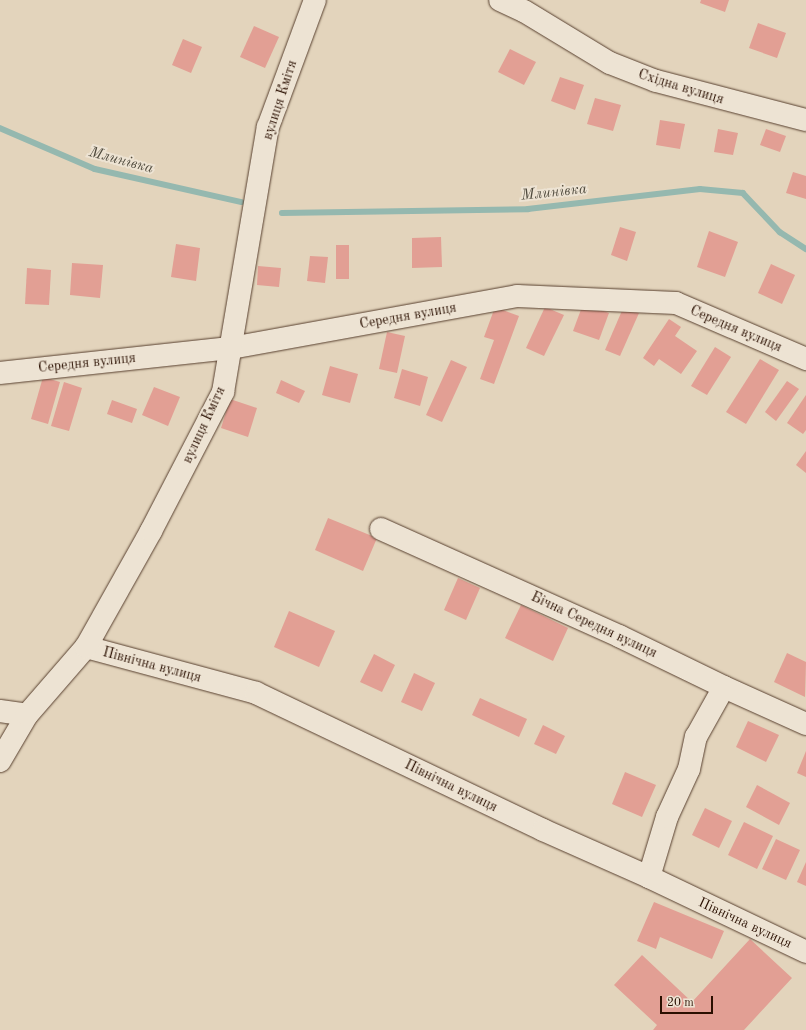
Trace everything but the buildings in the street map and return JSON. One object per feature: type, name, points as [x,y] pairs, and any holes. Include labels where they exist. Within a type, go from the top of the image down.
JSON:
[{"type":"street","name":"вулиця Кмітя","points":[[0,760],[28,715],[86,647],[152,531],[223,392],[268,127],[315,0]]},
{"type":"street","name":"Східна вулиця","points":[[500,0],[524,12],[610,63],[656,82],[806,120]]},
{"type":"street","name":"Середня вулиця","points":[[0,372],[231,348],[517,296],[676,303],[806,359]]},
{"type":"street","name":"Бічна Середня вулиця","points":[[381,529],[619,636],[724,687],[806,724]]},
{"type":"street","name":"Північна вулиця","points":[[86,647],[256,693],[543,830],[649,877],[806,952]]},
{"type":"street","points":[[649,877],[667,817],[689,768],[696,737],[724,687]]},
{"type":"street","points":[[0,711],[28,715]]},
{"type":"waterway","name":"Млинівка","points":[[0,128],[95,169],[241,202]]},
{"type":"waterway","name":"Млинівка","points":[[282,213],[528,209],[700,189],[743,193],[780,232],[806,249]]}]
